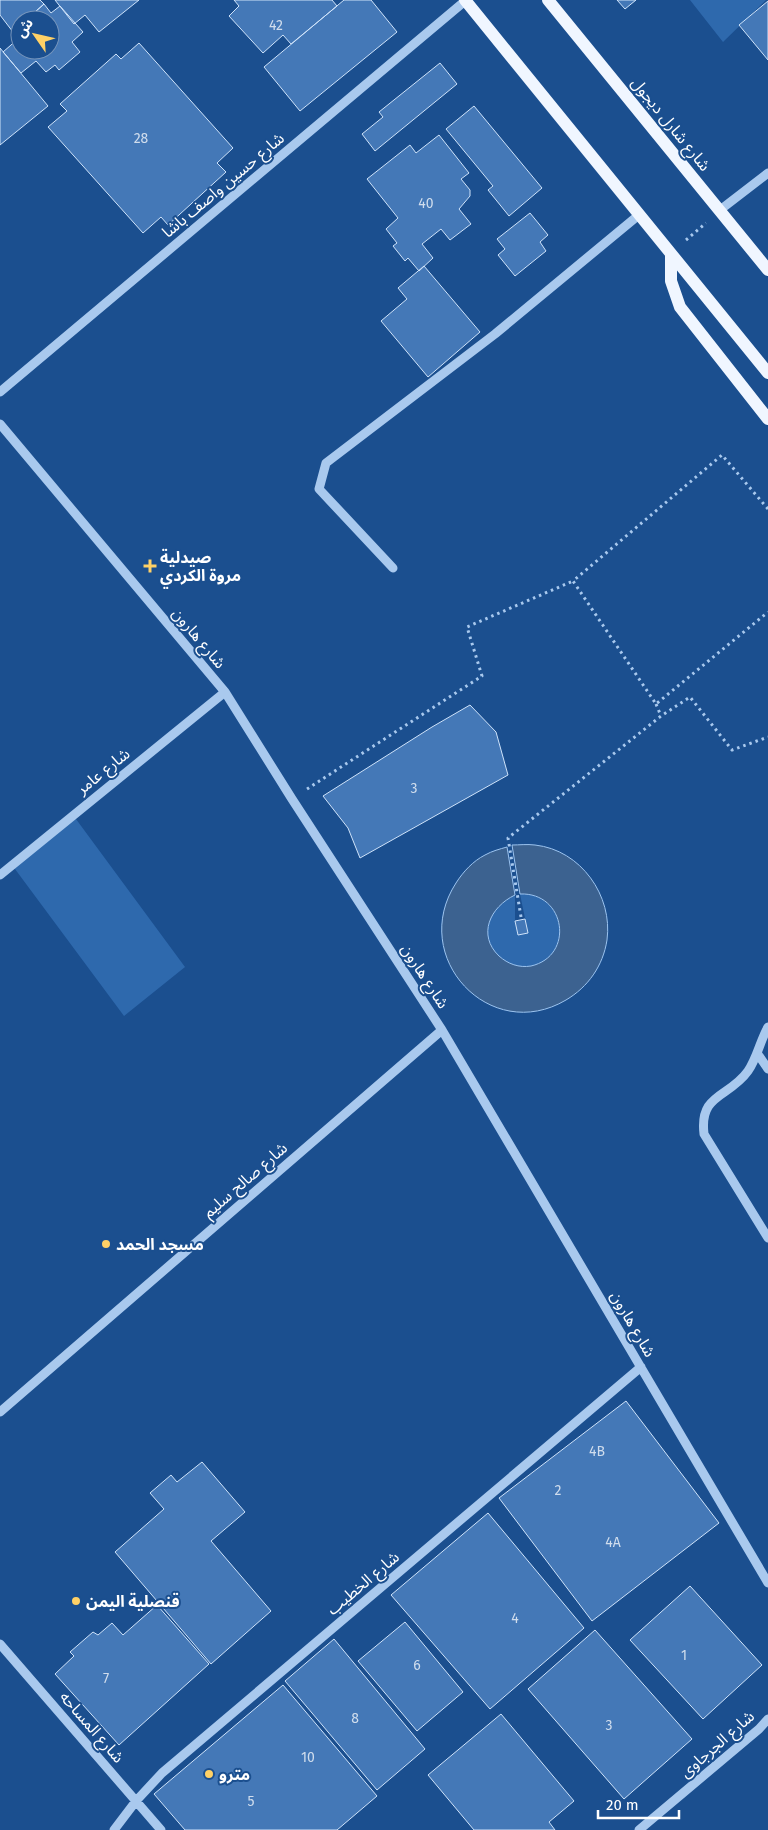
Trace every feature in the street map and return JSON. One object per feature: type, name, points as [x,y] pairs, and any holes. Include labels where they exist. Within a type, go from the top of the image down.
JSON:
[{"type":"main road","points":[[465,0],[768,373]]},
{"type":"main road","name":"شارع شارل ديجول","points":[[548,0],[768,270]]},
{"type":"main road","points":[[671,254],[671,281],[680,306],[768,419]]},
{"type":"street","name":"شارع حسين واصف باشا","points":[[0,392],[465,0]]},
{"type":"street","points":[[720,210],[768,173]]},
{"type":"street","points":[[393,568],[319,489],[326,463],[495,334],[640,214]]},
{"type":"street","name":"شارع هارون","points":[[0,424],[225,692],[442,1030],[768,1583]]},
{"type":"street","name":"شارع عامر","points":[[0,874],[225,692]]},
{"type":"street","points":[[768,1027],[748,1070],[735,1085],[718,1096],[708,1106],[703,1120],[704,1134],[768,1238]]},
{"type":"street","name":"شارع صالح سليم","points":[[0,1412],[442,1030]]},
{"type":"street","points":[[757,1052],[768,1069]]},
{"type":"street","name":"شارع الخطيب","points":[[114,1830],[136,1801],[170,1767],[641,1367]]},
{"type":"street","name":"شارع المساحه","points":[[0,1644],[161,1830]]},
{"type":"street","name":"شارع الجرجاوى","points":[[639,1830],[759,1729],[768,1719]]},
{"type":"path","points":[[671,254],[720,210]]},
{"type":"path","points":[[292,799],[482,676],[467,626],[573,581],[722,455],[768,509]]},
{"type":"path","points":[[573,581],[656,704],[661,716]]},
{"type":"path","points":[[656,704],[768,612]]},
{"type":"path","points":[[521,917],[508,838],[661,716],[690,697],[732,750],[768,737]]},
{"type":"shaded area","points":[[690,0],[766,0],[723,42]]},
{"type":"shaded area","points":[[73,815],[185,967],[124,1016],[12,865]]},
{"type":"shaded area","points":[[512,845],[532,845],[552,849],[580,866],[599,892],[605,907],[608,923],[607,940],[602,959],[588,982],[566,1000],[537,1011],[510,1011],[485,1002],[464,986],[450,964],[442,939],[444,911],[456,883],[476,860],[493,851],[507,847],[515,895],[499,907],[489,922],[488,931],[492,948],[506,961],[522,966],[531,966],[545,960],[554,950],[559,938],[559,926],[555,913],[547,903],[535,896],[520,894]]},
{"type":"shaded area","points":[[520,894],[535,896],[547,903],[555,913],[559,926],[559,938],[554,950],[545,960],[531,966],[518,966],[506,961],[492,948],[489,939],[489,922],[493,914],[506,900],[515,895],[515,921],[518,934],[528,933]]},
{"type":"building","points":[[0,0],[40,0],[44,4],[37,10],[10,10],[10,28],[0,15]]},
{"type":"building","points":[[55,0],[139,0],[99,32],[85,15],[74,24]]},
{"type":"building","points":[[234,0],[332,0],[337,6],[291,44],[283,35],[263,53],[229,16],[239,6]]},
{"type":"building","points":[[344,0],[371,0],[397,32],[300,111],[264,67]]},
{"type":"building","points":[[617,0],[636,0],[625,9]]},
{"type":"building","points":[[768,1],[768,60],[739,25]]},
{"type":"building","points":[[44,4],[49,10],[37,10]]},
{"type":"building","points":[[60,6],[83,32],[72,42],[80,52],[59,70],[55,65],[46,72],[36,61],[21,73],[3,52],[10,46],[10,60],[60,60],[60,10],[55,10]]},
{"type":"building","points":[[139,43],[233,148],[217,163],[226,172],[168,225],[161,217],[143,233],[48,127],[67,111],[60,104],[116,54],[121,59]]},
{"type":"building","points":[[0,48],[48,106],[0,145]]},
{"type":"building","points":[[440,63],[457,84],[375,151],[362,134],[383,117],[379,112]]},
{"type":"building","points":[[474,106],[542,188],[509,216],[488,190],[493,186],[446,129]]},
{"type":"building","points":[[439,135],[469,173],[461,179],[470,190],[470,196],[459,209],[471,224],[450,240],[441,229],[422,244],[433,258],[419,271],[408,258],[405,261],[393,246],[397,243],[386,229],[398,218],[367,179],[410,145],[416,153]]},
{"type":"building","points":[[530,213],[548,235],[540,242],[546,251],[515,276],[498,255],[505,249],[497,239]]},
{"type":"building","points":[[424,266],[480,332],[428,377],[381,321],[407,299],[398,288]]},
{"type":"building","points":[[470,705],[496,732],[508,775],[360,858],[348,828],[323,796]]},
{"type":"building","points":[[525,919],[528,933],[518,935],[515,921]]},
{"type":"building","points":[[626,1401],[719,1523],[592,1621],[499,1498]]},
{"type":"building","points":[[202,1462],[245,1512],[211,1541],[271,1611],[211,1664],[115,1552],[164,1509],[150,1493],[171,1475],[177,1482]]},
{"type":"building","points":[[488,1513],[584,1628],[490,1709],[391,1595]]},
{"type":"building","points":[[690,1586],[762,1665],[703,1719],[630,1640]]},
{"type":"building","points":[[157,1605],[209,1664],[119,1745],[55,1674],[74,1656],[70,1652],[93,1632],[98,1635],[112,1623],[123,1635]]},
{"type":"building","points":[[405,1622],[463,1692],[417,1731],[358,1661]]},
{"type":"building","points":[[595,1630],[692,1739],[624,1799],[528,1689]]},
{"type":"building","points":[[334,1639],[425,1749],[377,1790],[285,1681]]},
{"type":"building","points":[[283,1685],[377,1796],[337,1830],[185,1830],[154,1794]]},
{"type":"building","points":[[501,1714],[574,1801],[549,1822],[555,1830],[474,1830],[428,1775]]},
{"type":"place","name":"صيدلية مروة الكردي","points":[[150,566]]},
{"type":"place","name":"مسجد الحمد","points":[[106,1244]]},
{"type":"place","name":"قنصلية اليمن","points":[[76,1601]]},
{"type":"place","name":"مترو","points":[[209,1774]]}]
